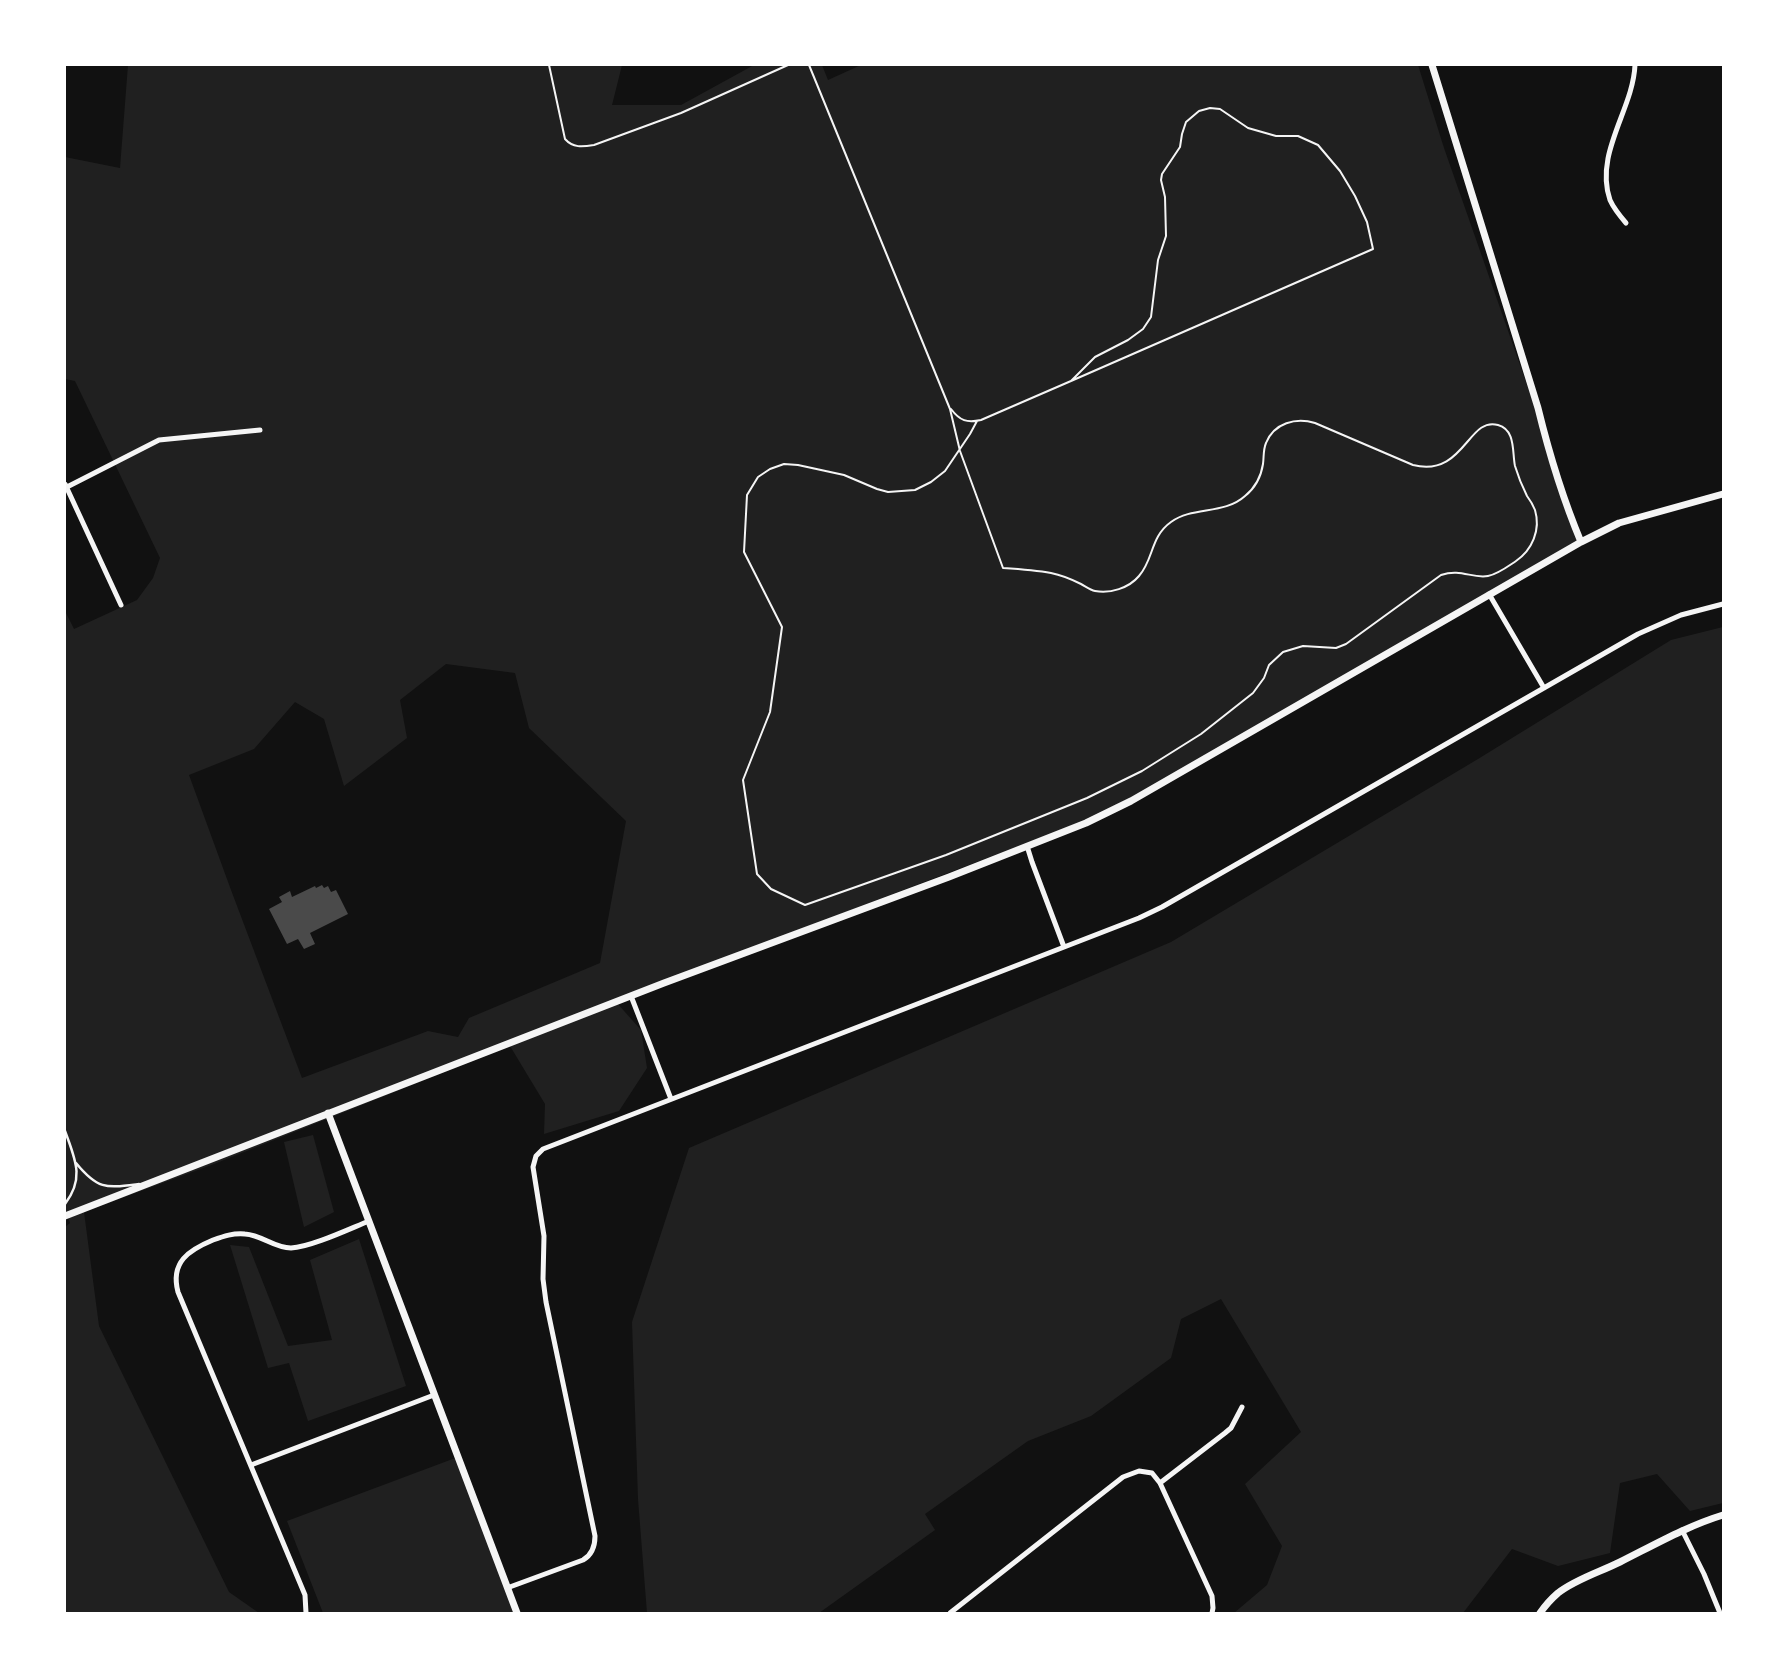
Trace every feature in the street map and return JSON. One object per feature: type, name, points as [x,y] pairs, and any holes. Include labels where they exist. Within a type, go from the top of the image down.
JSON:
[{"type":"street","points":[[1432,65],[1543,430],[1581,542]]},
{"type":"street","points":[[1626,223],[1610,200],[1607,169],[1611,145],[1632,86],[1635,65]]},
{"type":"street","points":[[121,605],[65,486],[159,440],[260,430]]},
{"type":"street","points":[[65,1216],[1086,822],[1131,801],[1606,529],[1631,519],[1723,494]]},
{"type":"street","points":[[1489,594],[1544,688]]},
{"type":"street","points":[[507,1588],[583,1560],[592,1553],[595,1544],[546,1302],[543,1279],[544,1236],[534,1171],[534,1162],[539,1153],[550,1145],[1139,918],[1183,896],[1649,628],[1681,615],[1723,604]]},
{"type":"street","points":[[1027,846],[1064,947]]},
{"type":"street","points":[[631,996],[671,1099]]},
{"type":"street","points":[[328,1113],[517,1613]]},
{"type":"street","points":[[306,1613],[305,1595],[178,1292],[176,1278],[179,1265],[189,1252],[229,1235],[256,1236],[278,1246],[291,1248],[369,1222]]},
{"type":"street","points":[[251,1465],[434,1395]]},
{"type":"street","points":[[1160,1483],[1231,1428],[1242,1407]]},
{"type":"street","points":[[950,1613],[1129,1474],[1139,1471],[1147,1471],[1160,1483],[1212,1596],[1212,1613]]},
{"type":"street","points":[[1540,1613],[1552,1598],[1563,1590],[1682,1530],[1723,1515]]},
{"type":"street","points":[[1682,1530],[1720,1613]]},
{"type":"lane","points":[[65,1131],[76,1163],[75,1185],[65,1204]]},
{"type":"lane","points":[[76,1163],[88,1177],[100,1185],[117,1187],[149,1183]]},
{"type":"path","points":[[549,65],[565,139],[572,145],[581,147],[594,145],[681,113],[788,65]]},
{"type":"path","points":[[809,65],[950,409],[960,451],[1003,568],[1052,573],[1094,591],[1116,590],[1133,582],[1145,569],[1159,534],[1165,527],[1191,513],[1225,508],[1245,497],[1260,477],[1268,439],[1276,429],[1295,420],[1315,423],[1413,465],[1426,468],[1451,459],[1481,427],[1500,425],[1508,431],[1512,439],[1518,474],[1534,507],[1536,530],[1526,554],[1500,572],[1486,577],[1460,572],[1441,575],[1346,644],[1336,648],[1303,646],[1283,652],[1269,666],[1253,693],[1201,734],[1142,772],[1087,798],[946,855],[804,905],[771,889],[757,874],[743,780],[770,712],[782,627],[744,552],[747,495],[758,477],[769,469],[784,464],[844,475],[888,492],[906,492],[939,477],[960,451],[977,421]]},
{"type":"path","points":[[950,409],[962,420],[977,421],[1071,381],[1373,249],[1367,222],[1355,195],[1324,150],[1312,141],[1298,136],[1276,136],[1248,128],[1220,109],[1205,108],[1189,118],[1183,128],[1180,147],[1162,174],[1166,236],[1158,260],[1151,317],[1143,329],[1096,356],[1071,381]]},
{"type":"shaded area","points":[[128,65],[622,65],[612,105],[681,105],[754,65],[822,65],[828,80],[861,65],[1418,65],[1444,148],[1582,542],[1116,809],[743,951],[617,1003],[641,1030],[647,1068],[619,1111],[544,1134],[545,1104],[510,1046],[214,1164],[84,1212],[99,1326],[229,1592],[259,1613],[65,1613],[65,1227],[70,1223],[65,1208],[65,611],[74,629],[137,600],[153,578],[160,558],[75,381],[65,379],[65,157],[120,168]],"holes":[[[446,664],[515,673],[529,728],[626,821],[600,963],[469,1018],[458,1037],[428,1031],[302,1078],[189,775],[254,749],[295,702],[324,719],[344,786],[407,738],[400,700]]]},
{"type":"shaded area","points":[[1723,627],[1723,1503],[1690,1511],[1657,1474],[1620,1483],[1610,1553],[1558,1566],[1512,1549],[1463,1613],[1234,1613],[1267,1585],[1282,1546],[1245,1484],[1301,1432],[1221,1299],[1181,1319],[1171,1358],[1091,1416],[1028,1441],[925,1514],[935,1530],[819,1613],[647,1613],[638,1499],[632,1322],[689,1148],[1171,942],[1671,640]]},
{"type":"shaded area","points":[[313,1135],[334,1212],[304,1227],[284,1142]]},
{"type":"shaded area","points":[[359,1239],[406,1386],[308,1421],[289,1363],[268,1368],[230,1245],[249,1247],[288,1346],[332,1340],[310,1260]]},
{"type":"shaded area","points":[[458,1457],[517,1613],[323,1613],[287,1521]]},
{"type":"building","points":[[322,885],[324,888],[328,886],[331,892],[336,890],[348,914],[310,933],[315,944],[304,949],[298,939],[287,944],[269,909],[282,902],[279,897],[290,891],[292,897]]}]
